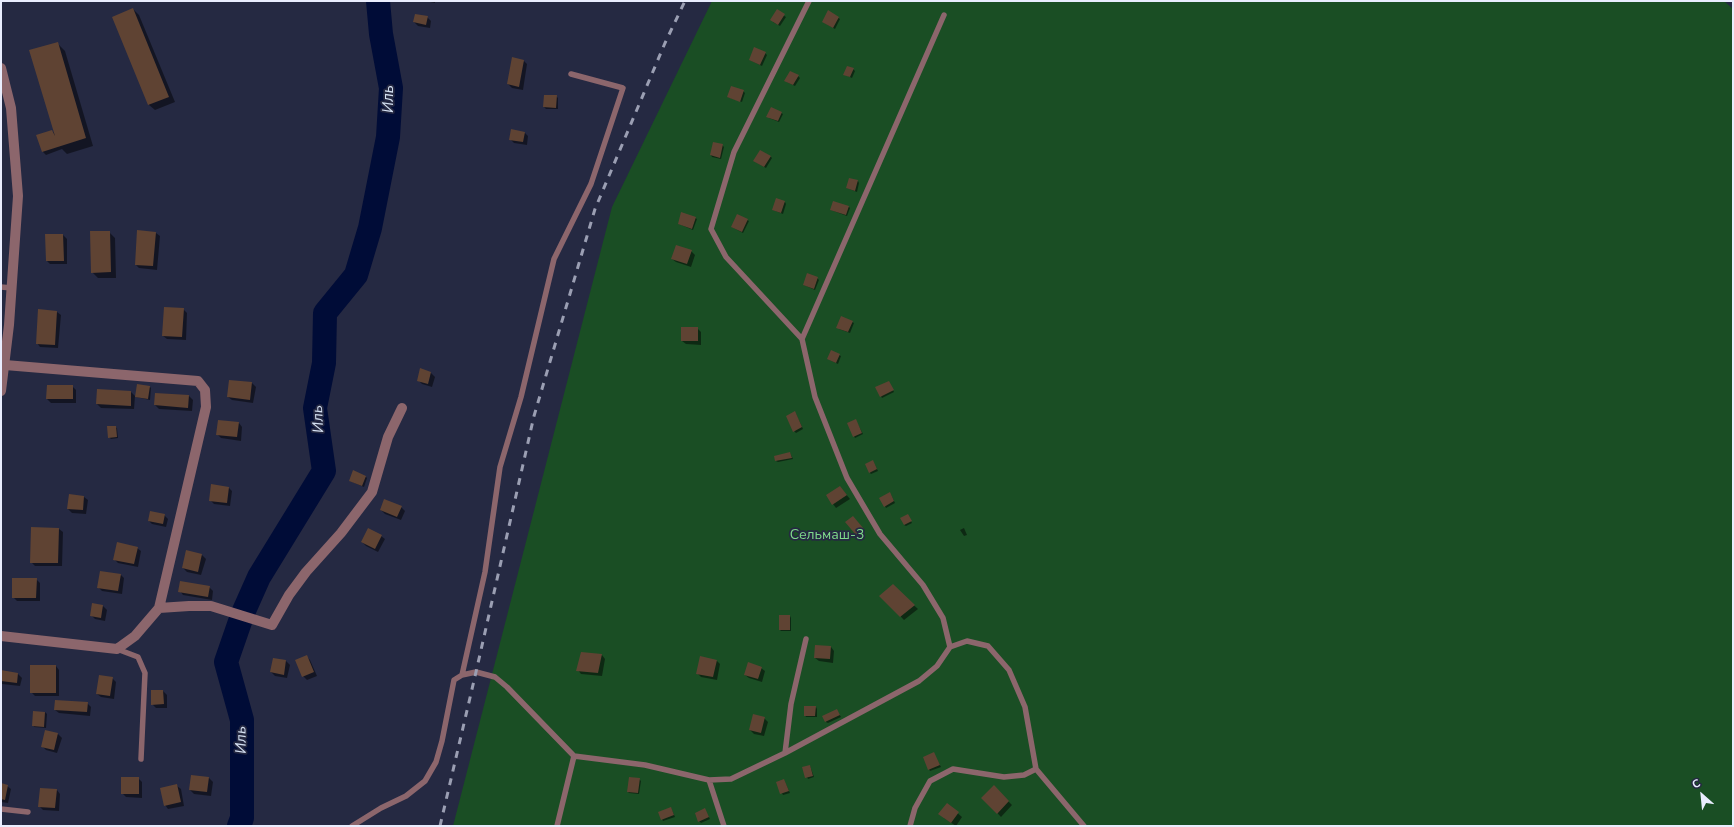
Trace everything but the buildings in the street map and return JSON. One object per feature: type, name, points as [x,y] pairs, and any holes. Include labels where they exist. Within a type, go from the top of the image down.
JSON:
[{"type":"street","points":[[1,68],[11,108],[18,196],[12,288],[1,391]]},
{"type":"street","points":[[1,636],[118,649],[135,636],[159,608],[206,407],[205,390],[198,382],[179,379],[3,372]]},
{"type":"street","points":[[159,608],[211,606],[272,625],[289,595],[306,572],[341,533],[372,492],[388,438],[402,408]]},
{"type":"lane","points":[[809,1],[734,152],[711,229],[726,258],[802,339],[815,397],[847,478],[880,534],[923,585],[943,618],[950,647]]},
{"type":"lane","points":[[802,339],[944,15]]},
{"type":"lane","points":[[462,676],[485,572],[500,467],[521,397],[554,259],[591,184],[623,88],[571,74]]},
{"type":"lane","points":[[1,287],[12,288]]},
{"type":"lane","points":[[785,753],[791,704],[806,639]]},
{"type":"lane","points":[[352,826],[381,808],[406,796],[425,781],[436,762],[442,742],[454,680],[462,676],[476,672],[495,677],[507,687],[574,756],[645,765],[709,780],[731,779],[785,753],[920,681],[937,666],[950,647],[967,641],[988,646],[1009,670],[1025,707],[1036,769],[1084,826]]},
{"type":"lane","points":[[118,649],[138,657],[145,673],[141,759]]},
{"type":"lane","points":[[557,826],[574,756]]},
{"type":"lane","points":[[910,826],[915,808],[930,781],[953,769],[1004,776],[1024,775],[1036,769]]},
{"type":"lane","points":[[709,780],[724,826]]},
{"type":"lane","points":[[1,809],[28,812]]},
{"type":"green space","name":"Сельмаш-3","points":[[712,1],[1724,1],[1733,9],[1733,826],[453,826],[612,207]]},
{"type":"waterway","name":"Иль","points":[[239,826],[242,818],[242,720],[226,662],[243,613],[259,577],[324,471],[315,408],[324,363],[325,313],[356,275],[370,228],[388,137],[391,88],[381,34],[378,1]]},
{"type":"railway","points":[[440,826],[534,416],[595,209],[665,43],[685,1]]}]
